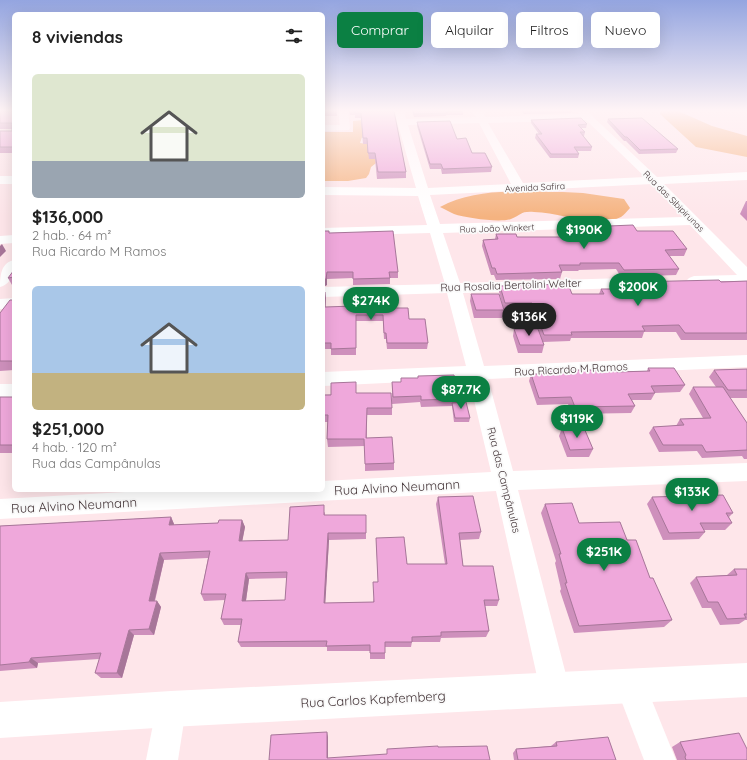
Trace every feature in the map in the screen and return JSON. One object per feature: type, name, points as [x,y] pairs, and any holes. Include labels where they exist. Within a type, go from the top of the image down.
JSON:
[{"type":"street","name":"Rua das Campânulas","points":[[410,146],[453,287],[477,373],[505,481],[555,690]]},
{"type":"street","points":[[497,146],[517,184]]},
{"type":"street","name":"Rua das Sibipirunas","points":[[619,146],[695,221],[747,276]]},
{"type":"street","name":"Avenida Safira","points":[[325,191],[517,184],[651,177],[747,168]]},
{"type":"street","name":"Avenida Safira","points":[[651,177],[747,176]]},
{"type":"street","points":[[0,180],[12,180]]},
{"type":"street","name":"Avenida Safira","points":[[325,183],[423,188]]},
{"type":"street","points":[[0,188],[12,188]]},
{"type":"street","name":"Rua João Winkert","points":[[325,232],[436,230],[695,221]]},
{"type":"street","points":[[0,240],[12,239]]},
{"type":"street","points":[[0,282],[12,267]]},
{"type":"street","name":"Rua Rosalia Bertolini Welter","points":[[325,292],[747,279]]},
{"type":"street","points":[[0,304],[12,303]]},
{"type":"street","name":"Rua Ricardo M Ramos","points":[[325,379],[747,361]]},
{"type":"street","points":[[0,391],[12,391]]},
{"type":"street","name":"Rua Alvino Neumann","points":[[325,491],[505,481],[747,472]]},
{"type":"street","name":"Rua Alvino Neumann","points":[[0,509],[307,492]]},
{"type":"street","name":"Rua Carlos Kapfemberg","points":[[0,720],[172,709],[747,680]]},
{"type":"street","points":[[631,687],[660,760]]},
{"type":"street","points":[[162,760],[172,709]]},
{"type":"shaded area","points":[[325,146],[370,146],[380,160],[371,167],[366,178],[348,181],[325,181]]},
{"type":"shaded area","points":[[747,146],[747,157],[696,147]]},
{"type":"shaded area","points":[[516,191],[583,193],[624,199],[630,208],[621,217],[611,221],[600,222],[529,212],[506,220],[483,220],[454,214],[440,207],[469,196],[485,193]]},
{"type":"building","points":[[368,146],[401,146],[406,172],[378,172],[375,153],[368,153]]},
{"type":"building","points":[[425,146],[469,146],[472,153],[485,153],[492,167],[443,169],[441,164],[430,164]]},
{"type":"building","points":[[545,146],[592,147],[574,147],[579,154],[551,154]]},
{"type":"building","points":[[636,146],[675,146],[678,149],[640,150]]},
{"type":"building","points":[[633,225],[637,231],[673,231],[687,249],[665,250],[679,269],[624,270],[619,263],[580,263],[580,265],[559,265],[562,272],[497,274],[495,268],[492,268],[483,240],[498,239],[496,234],[516,234],[517,237],[565,237],[560,228]]},
{"type":"building","points":[[325,231],[329,231],[329,233],[393,231],[398,272],[389,272],[390,278],[353,279],[353,272],[327,272],[326,279]]},
{"type":"building","points":[[719,280],[721,282],[747,281],[747,333],[685,333],[679,325],[642,326],[645,331],[571,332],[572,335],[544,335],[532,303],[505,303],[500,286],[568,284],[572,294],[604,294],[601,289],[636,289],[632,282]]},
{"type":"building","points":[[391,290],[393,308],[408,308],[409,319],[425,319],[428,343],[387,343],[386,333],[384,333],[383,315],[356,315],[356,348],[331,349],[331,343],[325,343],[325,307],[353,306],[353,291]]},
{"type":"building","points":[[471,294],[499,294],[504,310],[476,310]]},
{"type":"building","points":[[10,300],[12,300],[12,361],[0,361],[0,313]]},
{"type":"building","points":[[514,329],[538,329],[544,345],[520,345]]},
{"type":"building","points":[[648,368],[674,368],[685,385],[651,386],[655,393],[628,394],[635,406],[575,407],[571,397],[539,398],[531,374],[545,374],[544,372],[563,370],[616,370],[617,372],[650,371]]},
{"type":"building","points":[[747,369],[747,390],[728,390],[714,370]]},
{"type":"building","points":[[454,375],[459,399],[421,400],[421,396],[393,397],[392,382],[401,382],[401,378]]},
{"type":"building","points":[[356,382],[356,393],[391,393],[392,408],[367,408],[366,438],[392,437],[394,463],[365,464],[364,439],[327,439],[328,415],[325,415],[325,395],[331,395],[331,383]]},
{"type":"building","points":[[693,387],[723,387],[747,423],[747,450],[706,452],[702,445],[663,445],[653,427],[684,425],[680,419],[711,418]]},
{"type":"building","points":[[0,397],[12,397],[12,445],[0,445]]},
{"type":"building","points":[[466,402],[470,418],[455,418],[452,403]]},
{"type":"building","points":[[562,428],[584,428],[593,449],[570,450]]},
{"type":"building","points":[[723,495],[733,513],[726,513],[732,523],[700,523],[705,532],[669,533],[652,497]]},
{"type":"building","points":[[473,496],[481,532],[459,533],[463,566],[493,566],[499,600],[484,600],[489,631],[441,632],[441,636],[412,637],[412,642],[385,642],[385,653],[370,653],[370,645],[326,646],[327,641],[238,642],[242,619],[221,619],[226,594],[201,594],[210,551],[160,553],[149,601],[157,601],[149,629],[129,630],[117,673],[95,673],[101,653],[31,658],[29,662],[0,665],[0,526],[171,517],[169,525],[218,523],[219,520],[242,520],[239,541],[288,540],[290,507],[324,505],[324,515],[366,515],[366,533],[328,533],[324,603],[374,602],[373,582],[378,582],[376,538],[404,537],[407,564],[447,564],[438,497]],"holes":[[[287,572],[285,600],[242,601],[246,573]]]},
{"type":"building","points":[[572,503],[579,523],[620,522],[627,540],[636,540],[650,578],[653,578],[672,620],[579,626],[565,583],[567,583],[559,554],[561,554],[545,504]]},
{"type":"building","points":[[734,569],[747,569],[747,614],[744,614],[746,618],[727,619],[718,602],[708,602],[696,577],[737,575]]},
{"type":"building","points":[[327,732],[327,758],[387,754],[387,749],[438,746],[487,746],[490,760],[269,760],[271,735]]},
{"type":"building","points":[[739,733],[747,749],[747,760],[686,760],[686,755],[680,742]]},
{"type":"building","points":[[608,737],[616,760],[518,760],[516,749],[557,746],[556,742]]}]
